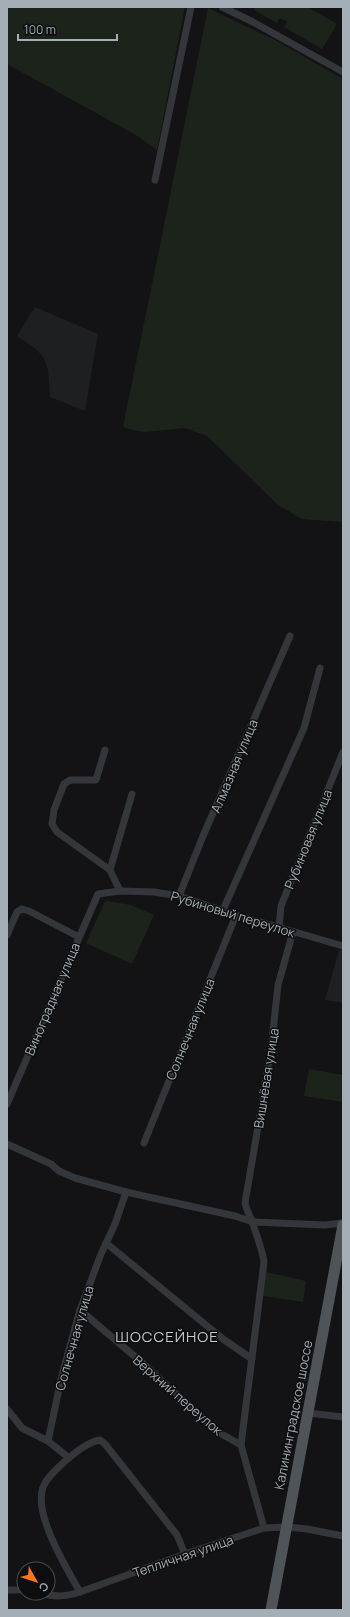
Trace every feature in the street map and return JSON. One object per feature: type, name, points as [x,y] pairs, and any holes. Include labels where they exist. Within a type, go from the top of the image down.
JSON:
[{"type":"main road","name":"Калининградское шоссе","points":[[271,1610],[343,1224]]},
{"type":"street","points":[[155,180],[191,7]]},
{"type":"street","points":[[222,7],[253,22],[343,72]]},
{"type":"street","name":"Алмазная улица","points":[[180,896],[203,836],[290,636]]},
{"type":"street","points":[[223,910],[304,728],[320,668]]},
{"type":"street","points":[[104,750],[96,780],[70,780],[64,784],[54,810],[52,824],[57,832],[110,870],[120,891]]},
{"type":"street","name":"Рубиновая улица","points":[[279,927],[281,906],[343,752]]},
{"type":"street","points":[[110,870],[132,794]]},
{"type":"street","name":"Рубиновый переулок","points":[[98,894],[120,891],[154,892],[180,896],[236,915],[343,946]]},
{"type":"street","name":"Виноградная улица","points":[[7,1104],[98,894]]},
{"type":"street","points":[[7,936],[17,912],[22,909],[29,911],[79,937]]},
{"type":"street","name":"Солнечная улица","points":[[144,1143],[236,915]]},
{"type":"street","name":"Вишнёвая улица","points":[[241,1445],[264,1262],[262,1250],[253,1222],[246,1212],[245,1203],[271,1050],[278,985],[293,932]]},
{"type":"street","points":[[7,1144],[51,1164],[59,1171],[126,1192],[235,1216],[253,1222],[325,1225],[343,1224]]},
{"type":"street","name":"Солнечная улица","points":[[48,1441],[62,1375],[80,1310],[126,1192]]},
{"type":"street","points":[[106,1243],[223,1339],[252,1360]]},
{"type":"street","name":"Верхний переулок","points":[[80,1310],[146,1366],[218,1432],[241,1445]]},
{"type":"street","points":[[7,1409],[22,1428],[48,1441],[68,1458]]},
{"type":"street","points":[[308,1413],[343,1417]]},
{"type":"street","points":[[80,1592],[57,1550],[42,1508],[43,1486],[50,1476],[68,1458],[94,1441],[100,1440],[105,1444],[177,1535],[185,1554]]},
{"type":"street","points":[[241,1445],[264,1528]]},
{"type":"street","name":"Тепличная улица","points":[[56,1596],[64,1597],[80,1592],[185,1554],[264,1528],[287,1527],[307,1529],[343,1536]]},
{"type":"shaded area","points":[[7,7],[185,7],[157,150],[136,135],[7,64]]},
{"type":"shaded area","points":[[255,7],[308,7],[337,24],[322,49],[284,27],[287,22],[280,18],[277,23],[254,10]]},
{"type":"shaded area","points":[[208,8],[275,40],[343,79],[343,522],[302,519],[278,505],[207,436],[185,428],[145,432],[123,427]]},
{"type":"shaded area","points":[[35,307],[98,334],[85,411],[50,397],[48,369],[43,357],[36,349],[17,336]]},
{"type":"shaded area","points":[[107,901],[131,905],[154,915],[132,964],[86,943],[104,903]]},
{"type":"shaded area","points":[[339,950],[343,951],[343,1003],[325,1000]]},
{"type":"shaded area","points":[[309,1069],[343,1075],[343,1102],[304,1096]]},
{"type":"shaded area","points":[[266,1272],[306,1281],[303,1302],[263,1296]]},
{"type":"district","name":"ШОССЕЙНОЕ","points":[[167,1336]]}]
